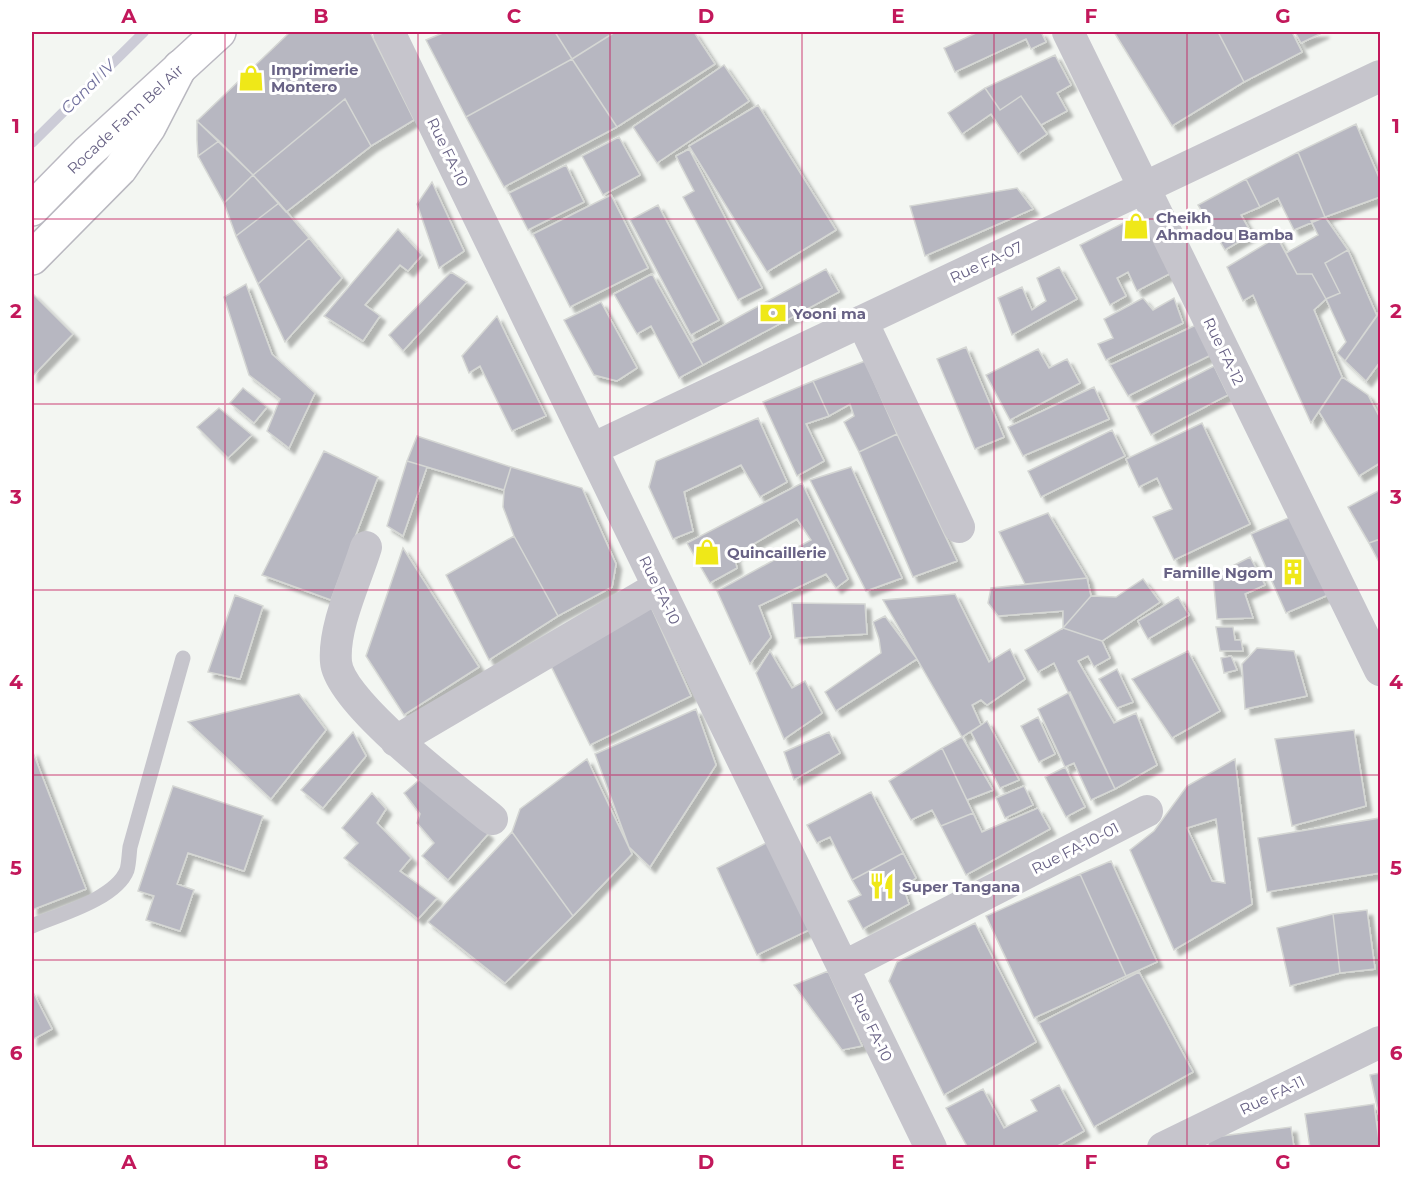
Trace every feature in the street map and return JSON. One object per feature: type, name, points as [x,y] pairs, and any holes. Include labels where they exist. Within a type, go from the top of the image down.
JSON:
[{"type":"main road","name":"Rocade Fann Bel Air","points":[[32,209],[219,32]]},
{"type":"main road","points":[[32,258],[120,169],[149,127],[180,67]]},
{"type":"street","name":"Rue FA-10","points":[[389,32],[931,1148]]},
{"type":"street","name":"Rue FA-12","points":[[1068,32],[1380,669]]},
{"type":"street","name":"Rue FA-07","points":[[592,449],[1380,75]]},
{"type":"street","points":[[862,321],[959,526]]},
{"type":"street","points":[[366,547],[336,640],[336,663],[341,682],[396,741],[492,819]]},
{"type":"street","points":[[396,741],[658,586]]},
{"type":"street","name":"Rue FA-10-01","points":[[843,967],[1147,811]]},
{"type":"street","name":"Rue FA-11","points":[[1163,1148],[1380,1042]]},
{"type":"lane","points":[[32,926],[97,899],[117,886],[127,871],[130,847],[183,658]]},
{"type":"building","points":[[290,32],[370,32],[414,120],[371,146],[345,99],[253,175],[197,121]]},
{"type":"building","points":[[445,32],[555,32],[572,59],[466,117],[426,40]]},
{"type":"building","points":[[555,32],[615,32],[572,59]]},
{"type":"building","points":[[615,32],[694,32],[715,64],[617,127],[572,59]]},
{"type":"building","points":[[978,32],[1041,32],[1046,42],[1031,49],[1026,39],[955,72],[944,48]]},
{"type":"building","points":[[1114,32],[1218,32],[1244,82],[1172,126]]},
{"type":"building","points":[[1218,32],[1292,32],[1302,52],[1244,82]]},
{"type":"building","points":[[1295,32],[1324,32],[1301,43]]},
{"type":"building","points":[[1055,55],[1071,85],[1057,93],[1067,111],[1041,125],[1021,96],[1000,110],[985,88]]},
{"type":"building","points":[[572,59],[617,127],[504,187],[466,117]]},
{"type":"building","points":[[724,65],[749,101],[657,163],[633,127]]},
{"type":"building","points":[[985,88],[1000,110],[1021,96],[1047,134],[1018,154],[991,114],[962,134],[948,113]]},
{"type":"building","points":[[345,99],[371,146],[286,212],[253,175]]},
{"type":"building","points":[[758,105],[836,230],[767,272],[689,146]]},
{"type":"building","points":[[197,121],[219,141],[198,156],[197,140]]},
{"type":"building","points":[[1356,124],[1380,180],[1380,197],[1325,217],[1298,152]]},
{"type":"building","points":[[619,137],[640,175],[603,195],[582,156]]},
{"type":"building","points":[[219,141],[253,175],[224,203],[198,156]]},
{"type":"building","points":[[689,149],[762,288],[738,300],[683,197],[694,191],[676,156]]},
{"type":"building","points":[[1298,152],[1325,217],[1294,230],[1278,198],[1260,207],[1246,179]]},
{"type":"building","points":[[566,165],[584,202],[528,230],[509,193]]},
{"type":"building","points":[[253,175],[279,203],[236,236],[224,203]]},
{"type":"building","points":[[1246,179],[1260,207],[1241,215],[1252,234],[1225,250],[1198,205]]},
{"type":"building","points":[[432,182],[464,251],[439,268],[417,204]]},
{"type":"building","points":[[1017,188],[1033,209],[925,256],[910,206]]},
{"type":"building","points":[[611,195],[648,268],[570,307],[533,234]]},
{"type":"building","points":[[279,203],[309,238],[258,284],[236,236]]},
{"type":"building","points":[[658,205],[719,320],[691,335],[630,220]]},
{"type":"building","points":[[1145,212],[1175,271],[1137,291],[1128,272],[1117,278],[1126,296],[1110,305],[1080,245]]},
{"type":"building","points":[[1325,217],[1348,250],[1325,263],[1340,293],[1326,299],[1312,274],[1297,274],[1286,253],[1318,235],[1311,221]]},
{"type":"building","points":[[398,229],[422,255],[408,271],[400,265],[365,305],[380,316],[363,341],[324,316]]},
{"type":"building","points":[[1277,237],[1297,274],[1312,274],[1326,299],[1314,310],[1342,377],[1311,423],[1253,295],[1243,301],[1227,267]]},
{"type":"building","points":[[309,238],[342,278],[285,342],[258,284]]},
{"type":"building","points":[[1348,250],[1377,316],[1345,361],[1337,353],[1346,342],[1326,299],[1340,293],[1325,263]]},
{"type":"building","points":[[1059,267],[1077,299],[1012,335],[998,298],[1022,287],[1032,310],[1046,301],[1037,278]]},
{"type":"building","points":[[826,269],[839,292],[703,365],[691,343]]},
{"type":"building","points":[[451,272],[467,282],[403,351],[389,335]]},
{"type":"building","points":[[652,274],[703,365],[679,378],[651,326],[637,334],[614,294]]},
{"type":"building","points":[[246,284],[272,354],[315,393],[289,448],[267,431],[280,399],[249,375],[224,297]]},
{"type":"building","points":[[32,293],[73,334],[32,377]]},
{"type":"building","points":[[1143,298],[1153,310],[1174,298],[1183,323],[1106,360],[1098,344],[1113,338],[1104,319]]},
{"type":"building","points":[[601,302],[637,368],[617,381],[594,375],[564,320]]},
{"type":"building","points":[[1380,311],[1380,362],[1366,381],[1345,361]]},
{"type":"building","points":[[497,316],[546,416],[512,431],[480,366],[469,373],[462,356]]},
{"type":"building","points":[[1196,325],[1211,355],[1128,396],[1110,365]]},
{"type":"building","points":[[966,347],[1004,437],[975,449],[937,359]]},
{"type":"building","points":[[1038,349],[1049,368],[1067,359],[1080,383],[1010,420],[986,375]]},
{"type":"building","points":[[865,361],[897,434],[859,452],[844,422],[854,416],[850,404],[829,416],[813,381]]},
{"type":"building","points":[[1214,366],[1228,395],[1151,435],[1136,406]]},
{"type":"building","points":[[1342,377],[1368,395],[1380,418],[1380,463],[1359,476],[1319,412]]},
{"type":"building","points":[[813,381],[829,416],[806,424],[824,461],[797,476],[763,402]]},
{"type":"building","points":[[1094,387],[1109,419],[1023,456],[1008,427]]},
{"type":"building","points":[[243,388],[267,407],[254,423],[230,403]]},
{"type":"building","points":[[219,408],[252,435],[228,458],[197,427]]},
{"type":"building","points":[[758,418],[787,482],[760,497],[741,465],[684,492],[693,531],[673,539],[649,487],[656,461]]},
{"type":"building","points":[[1202,423],[1250,524],[1174,560],[1153,517],[1172,509],[1157,478],[1139,487],[1126,459]]},
{"type":"building","points":[[1112,430],[1125,456],[1041,497],[1028,471]]},
{"type":"building","points":[[897,434],[957,561],[913,577],[859,452]]},
{"type":"building","points":[[417,436],[511,467],[504,490],[407,461]]},
{"type":"building","points":[[324,451],[378,477],[331,600],[262,575]]},
{"type":"building","points":[[407,461],[427,467],[403,536],[387,526]]},
{"type":"building","points":[[511,467],[582,488],[616,564],[612,587],[558,616],[514,536],[503,507],[504,490]]},
{"type":"building","points":[[851,467],[902,578],[866,591],[810,480]]},
{"type":"building","points":[[802,483],[848,579],[836,588],[826,574],[759,606],[771,637],[750,664],[717,591],[811,540],[797,519],[734,555],[737,568],[710,583],[687,543]]},
{"type":"building","points":[[1380,490],[1380,539],[1369,543],[1348,507]]},
{"type":"building","points":[[1048,513],[1087,578],[1025,584],[999,532]]},
{"type":"building","name":"Famille Ngom","points":[[1293,516],[1328,595],[1286,613],[1251,534]]},
{"type":"building","points":[[514,536],[558,616],[489,660],[446,575]]},
{"type":"building","points":[[1380,539],[1380,564],[1369,543]]},
{"type":"building","points":[[403,548],[479,667],[404,715],[366,656]]},
{"type":"building","points":[[1250,557],[1265,585],[1245,594],[1253,618],[1217,619],[1213,576]]},
{"type":"building","points":[[1087,578],[1091,596],[1063,628],[1063,611],[998,616],[988,603],[991,588]]},
{"type":"building","points":[[1143,579],[1160,602],[1102,641],[1063,628],[1091,596],[1116,597]]},
{"type":"building","points":[[955,594],[989,662],[1010,649],[1025,679],[987,705],[981,700],[972,705],[981,725],[962,737],[883,600]]},
{"type":"building","points":[[235,595],[263,606],[240,679],[208,672]]},
{"type":"building","points":[[1178,597],[1189,615],[1148,639],[1138,621]]},
{"type":"building","points":[[792,603],[865,604],[867,634],[795,638]]},
{"type":"building","points":[[651,607],[691,696],[590,745],[550,664]]},
{"type":"building","points":[[885,616],[917,659],[836,711],[825,692],[881,653],[873,622]]},
{"type":"building","points":[[1216,627],[1233,627],[1235,640],[1241,640],[1243,651],[1220,651]]},
{"type":"building","points":[[1063,628],[1102,641],[1110,658],[1094,667],[1088,656],[1078,661],[1114,723],[1136,713],[1157,765],[1115,789],[1054,663],[1038,672],[1025,650]]},
{"type":"building","points":[[1257,648],[1294,651],[1307,696],[1245,709],[1242,664]]},
{"type":"building","points":[[770,651],[792,688],[805,681],[822,713],[784,739],[756,673]]},
{"type":"building","points":[[1188,651],[1220,711],[1172,738],[1132,679]]},
{"type":"building","points":[[1231,656],[1237,670],[1224,673],[1221,658]]},
{"type":"building","points":[[1117,669],[1133,702],[1117,708],[1099,679]]},
{"type":"building","points":[[1070,692],[1115,789],[1091,800],[1074,763],[1065,767],[1038,709]]},
{"type":"building","points":[[299,694],[326,730],[271,799],[188,722]]},
{"type":"building","points":[[696,709],[716,765],[650,867],[629,847],[595,754]]},
{"type":"building","points":[[1038,717],[1055,754],[1039,762],[1021,726]]},
{"type":"building","points":[[987,721],[1019,780],[1000,788],[971,732]]},
{"type":"building","points":[[1354,730],[1366,806],[1292,826],[1275,739]]},
{"type":"building","points":[[353,732],[366,756],[323,808],[301,790]]},
{"type":"building","points":[[829,732],[840,753],[794,780],[784,752]]},
{"type":"building","points":[[962,737],[993,790],[967,800],[942,748]]},
{"type":"building","points":[[942,748],[973,813],[941,826],[932,810],[911,820],[889,781]]},
{"type":"building","points":[[32,750],[86,889],[32,910]]},
{"type":"building","points":[[587,759],[632,854],[573,916],[512,832],[520,809]]},
{"type":"building","points":[[1235,759],[1252,904],[1174,950],[1130,850],[1154,831],[1187,786]],"holes":[[[1216,819],[1225,883],[1212,881],[1187,828]]]},
{"type":"building","points":[[1065,767],[1085,807],[1066,817],[1045,777]]},
{"type":"building","points":[[425,775],[488,834],[448,880],[422,856],[434,843],[417,823],[420,814],[404,793]]},
{"type":"building","points":[[173,786],[263,816],[244,871],[188,853],[177,884],[194,890],[180,931],[146,920],[154,896],[138,891]]},
{"type":"building","points":[[1024,786],[1033,805],[1005,818],[996,798]]},
{"type":"building","points":[[871,792],[903,853],[852,880],[830,837],[817,843],[807,825]]},
{"type":"building","points":[[372,793],[386,809],[377,823],[411,858],[400,871],[437,898],[418,919],[344,858],[358,843],[342,828]]},
{"type":"building","points":[[1038,808],[1050,829],[966,875],[941,826],[973,813],[982,832]]},
{"type":"building","points":[[1380,818],[1380,873],[1267,892],[1258,838]]},
{"type":"building","points":[[512,832],[573,916],[505,983],[428,922]]},
{"type":"building","points":[[770,841],[811,929],[757,955],[717,868]]},
{"type":"building","points":[[903,853],[916,878],[903,887],[909,904],[863,929],[848,901],[861,895],[852,880]]},
{"type":"building","points":[[1111,861],[1157,962],[1126,976],[1080,874]]},
{"type":"building","points":[[1080,874],[1126,976],[1034,1018],[986,916]]},
{"type":"building","points":[[1367,910],[1375,969],[1340,973],[1333,914]]},
{"type":"building","points":[[1333,914],[1340,973],[1290,986],[1277,928]]},
{"type":"building","points":[[975,923],[1036,1042],[944,1095],[889,981],[897,962]]},
{"type":"building","points":[[828,971],[862,1046],[842,1050],[794,985]]},
{"type":"building","points":[[1139,972],[1193,1072],[1094,1127],[1039,1023]]},
{"type":"building","points":[[32,990],[52,1029],[32,1040]]},
{"type":"building","points":[[1380,1073],[1380,1120],[1370,1075]]},
{"type":"building","points":[[1059,1085],[1084,1131],[1054,1148],[968,1148],[946,1108],[983,1089],[1004,1128],[1037,1111],[1031,1100]]},
{"type":"building","points":[[1374,1104],[1380,1148],[1310,1148],[1305,1114]]},
{"type":"building","points":[[1291,1127],[1294,1148],[1209,1148],[1207,1138]]},
{"type":"waterway","name":"Canal IV","points":[[32,143],[144,32]]},
{"type":"place","name":"Imprimerie Montero","points":[[251,78]]},
{"type":"place","name":"Cheikh Ahmadou Bamba","points":[[1136,226]]},
{"type":"place","name":"Yooni ma","points":[[773,313]]},
{"type":"place","name":"Quincaillerie","points":[[707,552]]},
{"type":"place","name":"Famille Ngom","points":[[1293,572]]},
{"type":"place","name":"Super Tangana","points":[[882,886]]}]
